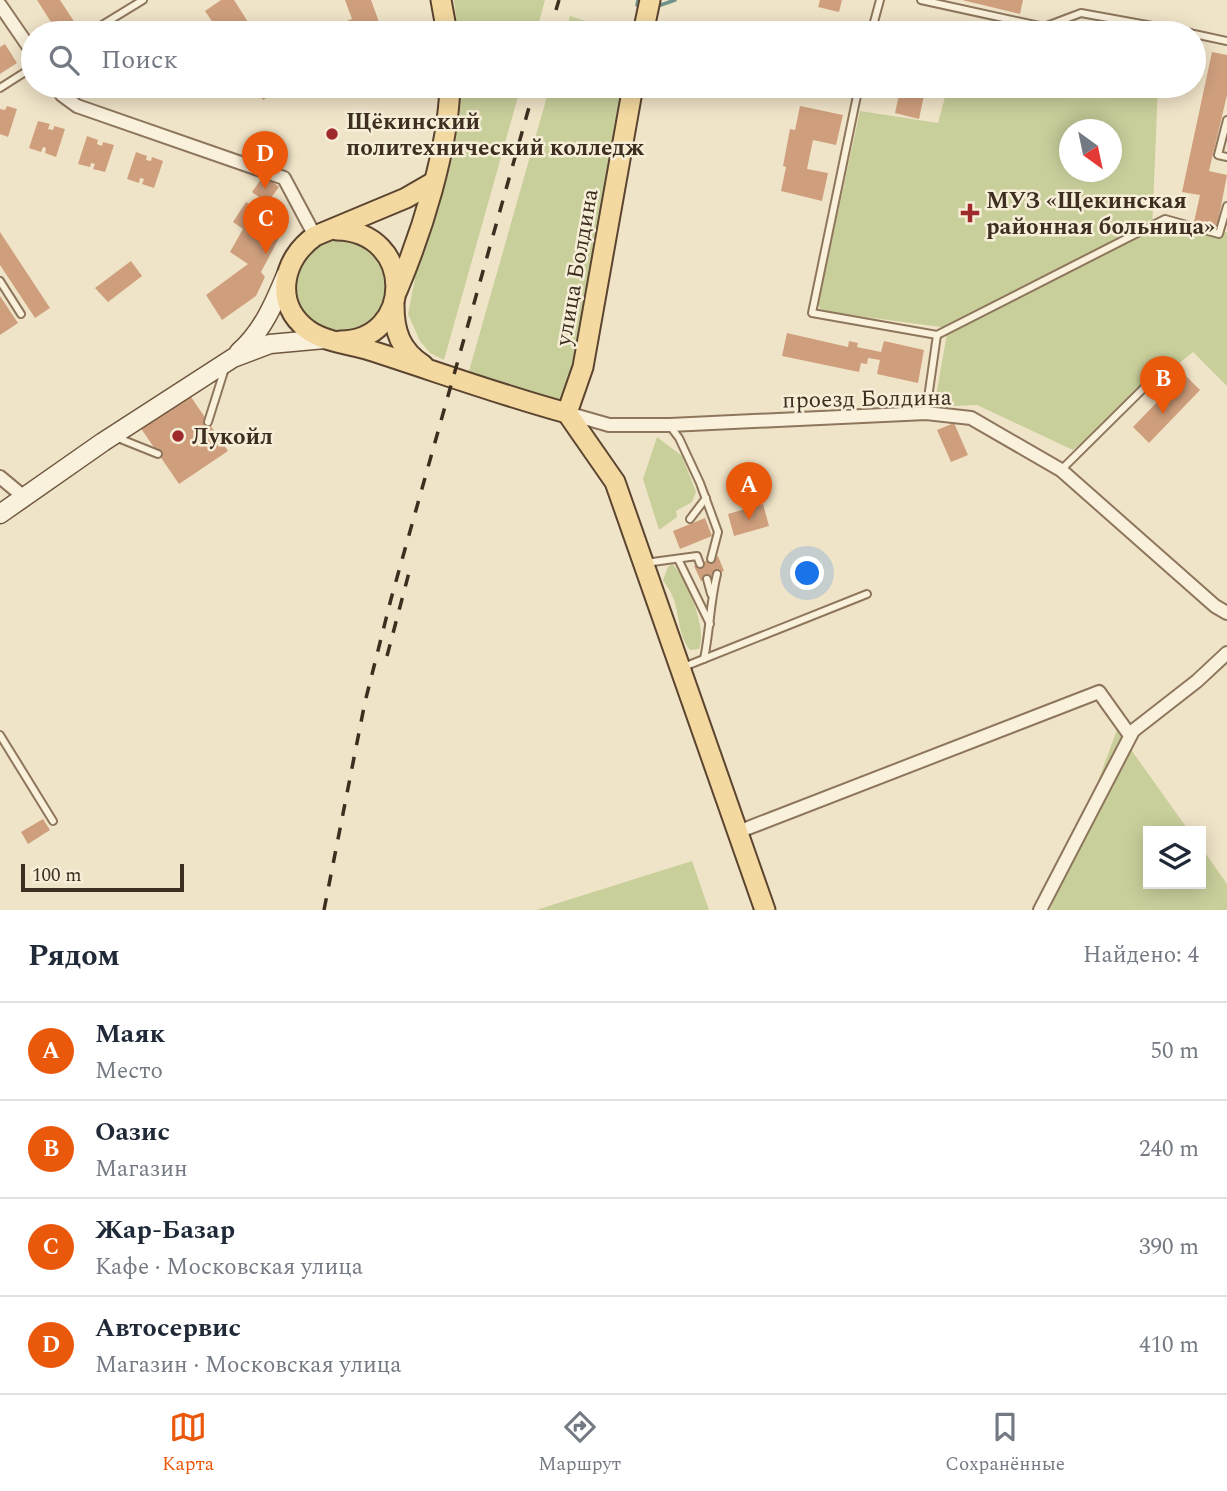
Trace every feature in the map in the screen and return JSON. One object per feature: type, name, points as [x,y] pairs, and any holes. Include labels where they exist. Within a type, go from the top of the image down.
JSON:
[{"type":"main road","points":[[441,0],[445,21]]},
{"type":"main road","points":[[646,21],[650,0]]},
{"type":"main road","points":[[330,340],[357,339],[376,329],[390,312],[408,263],[443,144],[449,98]]},
{"type":"main road","name":"улица Болдина","points":[[568,413],[583,367],[631,98]]},
{"type":"main road","points":[[432,183],[406,198],[320,234],[299,250],[288,269],[286,290],[292,312],[305,328],[330,340],[568,413],[615,482],[765,910]]},
{"type":"main road","points":[[320,234],[336,230],[358,232],[377,243],[391,260],[395,270],[394,320],[400,341],[411,358],[429,370]]},
{"type":"street","points":[[0,5],[21,36]]},
{"type":"street","points":[[66,98],[77,106],[285,178],[320,234]]},
{"type":"street","points":[[0,514],[229,360],[259,330],[277,298],[288,269]]},
{"type":"street","points":[[229,360],[270,344],[330,340]]},
{"type":"street","name":"проезд Болдина","points":[[568,413],[609,425],[670,425],[926,413],[971,418],[1061,470],[1215,606],[1227,613]]},
{"type":"street","points":[[0,477],[24,497]]},
{"type":"street","points":[[748,828],[1099,692],[1129,734],[1197,681],[1227,653]]},
{"type":"street","points":[[1040,910],[1133,731]]},
{"type":"lane","points":[[109,21],[143,0]]},
{"type":"lane","points":[[875,21],[880,0]]},
{"type":"lane","points":[[921,0],[1017,21]]},
{"type":"lane","points":[[1059,21],[1081,12],[1127,21]]},
{"type":"lane","points":[[1206,37],[1227,41]]},
{"type":"lane","points":[[0,88],[21,75]]},
{"type":"lane","points":[[857,98],[812,313],[937,335],[1165,219],[1219,234],[1227,206]]},
{"type":"lane","points":[[1227,120],[1219,155],[1227,157]]},
{"type":"lane","points":[[0,281],[21,314]]},
{"type":"lane","points":[[926,413],[937,335]]},
{"type":"lane","points":[[208,422],[229,360]]},
{"type":"lane","points":[[1061,470],[1158,374]]},
{"type":"lane","points":[[670,425],[679,438],[706,498],[718,532],[711,559]]},
{"type":"lane","points":[[113,436],[158,454]]},
{"type":"lane","points":[[690,519],[706,498]]},
{"type":"lane","points":[[643,563],[697,556],[700,564]]},
{"type":"lane","points":[[678,559],[710,626]]},
{"type":"lane","points":[[704,659],[717,574]]},
{"type":"lane","points":[[707,579],[712,596]]},
{"type":"lane","points":[[680,668],[867,594]]},
{"type":"lane","points":[[0,735],[53,821]]},
{"type":"green space","points":[[454,0],[545,0],[539,21],[457,21]]},
{"type":"green space","points":[[570,16],[586,21],[569,21]]},
{"type":"green space","points":[[458,98],[518,98],[444,360],[430,353],[420,341],[408,314],[417,268],[447,164]]},
{"type":"green space","points":[[547,98],[619,98],[580,366],[565,408],[469,371]]},
{"type":"green space","points":[[945,98],[1158,98],[1152,232],[1227,232],[1227,386],[1193,352],[1073,450],[977,405],[934,407],[948,328],[821,311],[818,303],[860,111],[938,123]]},
{"type":"green space","points":[[337,237],[365,242],[388,272],[384,309],[364,329],[336,334],[310,323],[294,299],[294,271],[318,242]]},
{"type":"green space","points":[[657,437],[682,456],[696,492],[692,502],[676,511],[677,517],[659,530],[643,479]]},
{"type":"green space","points":[[672,564],[690,592],[701,630],[699,649],[690,650],[686,644],[675,602],[663,580]]},
{"type":"green space","points":[[1117,730],[1185,826],[1143,826],[1143,889],[1206,889],[1206,854],[1227,884],[1227,910],[1050,910]]},
{"type":"green space","points":[[692,861],[709,910],[536,910]]},
{"type":"building","points":[[37,0],[60,0],[74,21],[50,21]]},
{"type":"building","points":[[221,0],[234,0],[247,21],[212,21],[205,11]]},
{"type":"building","points":[[345,0],[371,0],[379,21],[346,21],[352,19]]},
{"type":"building","points":[[820,0],[842,0],[839,12],[818,7]]},
{"type":"building","points":[[962,0],[1023,0],[1020,14]]},
{"type":"building","points":[[5,44],[17,63],[0,74],[0,47]]},
{"type":"building","points":[[1212,52],[1227,55],[1227,95],[1209,171],[1227,175],[1217,227],[1194,222],[1200,195],[1182,192],[1202,98],[1206,98],[1206,80]]},
{"type":"building","points":[[898,98],[923,98],[919,119],[895,113]]},
{"type":"building","points":[[7,106],[17,109],[8,137],[0,134],[0,109],[5,110]]},
{"type":"building","points":[[800,106],[843,115],[836,145],[813,140],[807,169],[828,173],[822,201],[781,191],[790,129],[795,130]]},
{"type":"building","points":[[38,121],[50,124],[48,129],[53,130],[54,126],[65,129],[56,157],[45,153],[46,148],[43,147],[41,152],[29,148]]},
{"type":"building","points":[[87,136],[98,140],[97,144],[102,146],[103,142],[114,145],[105,172],[93,169],[95,164],[91,163],[90,167],[78,164]]},
{"type":"building","points":[[136,152],[147,156],[146,160],[151,161],[152,157],[163,161],[154,188],[142,184],[144,179],[140,178],[139,183],[127,179]]},
{"type":"building","points":[[264,175],[279,187],[267,203],[252,192]]},
{"type":"building","points":[[246,202],[285,227],[261,272],[265,277],[256,296],[222,320],[206,295],[248,264],[230,252],[243,229],[233,222]]},
{"type":"building","points":[[0,232],[50,308],[35,318],[0,265]]},
{"type":"building","points":[[131,261],[142,276],[108,302],[95,288]]},
{"type":"building","points":[[0,296],[18,323],[0,335]]},
{"type":"building","points":[[787,333],[848,347],[849,341],[858,343],[857,347],[881,352],[884,341],[924,350],[918,383],[877,374],[880,360],[868,358],[867,364],[861,363],[859,372],[782,356]]},
{"type":"building","points":[[1184,374],[1200,390],[1149,443],[1133,427]]},
{"type":"building","points":[[189,394],[228,451],[179,484],[140,427]]},
{"type":"building","points":[[954,423],[968,455],[951,462],[937,430]]},
{"type":"building","points":[[763,504],[769,526],[734,536],[728,514]]},
{"type":"building","points":[[705,518],[712,536],[680,549],[673,531]]},
{"type":"building","points":[[718,556],[724,571],[701,581],[694,566]]},
{"type":"building","points":[[43,819],[50,830],[28,844],[21,832]]},
{"type":"waterway","points":[[637,5],[638,0]]},
{"type":"waterway","points":[[655,7],[675,0]]},
{"type":"railway","points":[[553,21],[559,0]]},
{"type":"railway","points":[[324,910],[365,702],[391,599],[532,98]]},
{"type":"railway","points":[[387,656],[411,565]]},
{"type":"place","name":"Щёкинский политехнический колледж","points":[[332,134]]},
{"type":"place","name":"Автосервис","points":[[265,189]]},
{"type":"place","name":"МУЗ «Щекинская районная больница»","points":[[970,213]]},
{"type":"place","name":"Жар-Базар","points":[[266,254]]},
{"type":"place","name":"Оазис","points":[[1163,414]]},
{"type":"place","name":"Лукойл","points":[[178,436]]},
{"type":"place","name":"Маяк","points":[[749,520]]}]
